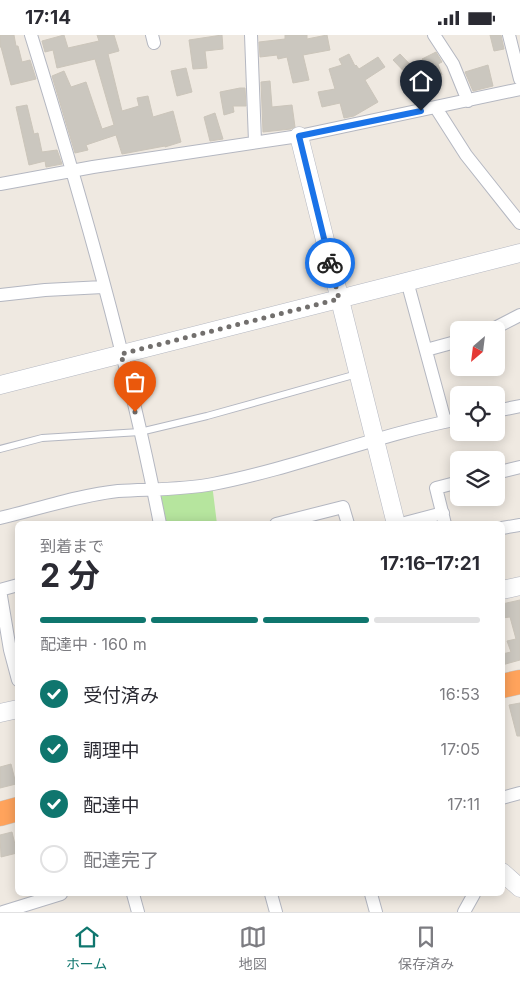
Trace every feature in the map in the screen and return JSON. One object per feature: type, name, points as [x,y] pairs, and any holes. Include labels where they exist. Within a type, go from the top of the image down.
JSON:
[{"type":"highway","points":[[505,685],[520,682]]},
{"type":"highway","points":[[0,814],[15,810]]},
{"type":"street","points":[[31,35],[73,171],[121,354],[154,490],[159,521]]},
{"type":"street","points":[[251,35],[255,142]]},
{"type":"street","points":[[434,35],[453,64],[468,101]]},
{"type":"street","points":[[509,35],[520,79]]},
{"type":"street","points":[[0,184],[299,136],[520,89]]},
{"type":"street","points":[[436,108],[466,155],[520,223]]},
{"type":"street","points":[[299,136],[395,521]]},
{"type":"street","points":[[0,385],[520,253]]},
{"type":"street","points":[[407,281],[445,421]]},
{"type":"street","points":[[0,295],[45,290],[103,287]]},
{"type":"street","points":[[505,323],[520,315]]},
{"type":"street","points":[[426,350],[450,343]]},
{"type":"street","points":[[505,409],[520,406]]},
{"type":"street","points":[[0,518],[117,491],[154,490],[212,484],[278,469],[450,420]]},
{"type":"street","points":[[505,471],[520,467]]},
{"type":"street","points":[[426,521],[444,519],[436,488],[450,484]]},
{"type":"street","points":[[288,521],[343,507],[347,521]]},
{"type":"street","points":[[505,528],[520,525]]},
{"type":"street","points":[[14,649],[0,590],[15,586]]},
{"type":"street","points":[[505,589],[520,586]]},
{"type":"street","points":[[0,713],[15,710]]},
{"type":"street","points":[[505,797],[520,793]]},
{"type":"street","points":[[505,875],[520,888]]},
{"type":"street","points":[[3,912],[55,896]]},
{"type":"street","points":[[134,896],[138,912]]},
{"type":"street","points":[[272,896],[276,912]]},
{"type":"street","points":[[372,896],[376,912]]},
{"type":"street","points":[[464,912],[473,896]]},
{"type":"lane","points":[[0,449],[42,438],[140,432],[207,416],[358,373]]},
{"type":"green space","points":[[212,484],[217,521],[159,521],[154,490]]},
{"type":"building","points":[[0,35],[14,35],[22,62],[30,60],[36,79],[11,85],[0,47]]},
{"type":"building","points":[[64,35],[68,48],[99,41],[97,35],[114,35],[119,51],[108,54],[122,111],[139,106],[137,98],[148,96],[153,117],[173,111],[181,142],[165,147],[122,154],[116,135],[86,145],[88,150],[75,153],[52,76],[64,71],[71,87],[86,82],[102,129],[114,125],[95,59],[57,68],[53,50],[45,52],[42,41]]},
{"type":"building","points":[[222,35],[223,49],[205,51],[207,68],[193,69],[189,40]]},
{"type":"building","points":[[285,35],[307,35],[307,39],[327,35],[330,50],[303,55],[309,80],[293,83],[287,57],[278,59],[277,55],[260,57],[259,42],[285,39]]},
{"type":"building","points":[[490,35],[501,35],[504,49],[494,51]]},
{"type":"building","points":[[436,52],[442,62],[438,64],[442,75],[434,77],[422,59]]},
{"type":"building","points":[[349,54],[355,66],[359,69],[378,57],[385,67],[365,80],[378,102],[354,116],[344,118],[340,103],[322,107],[318,92],[335,89],[329,69],[342,65],[339,59]]},
{"type":"building","points":[[400,54],[425,80],[422,82],[432,99],[416,103],[407,86],[414,82],[393,60]]},
{"type":"building","points":[[488,65],[493,86],[473,91],[465,72]]},
{"type":"building","points":[[186,68],[192,92],[177,96],[171,71]]},
{"type":"building","points":[[270,81],[272,107],[292,105],[295,127],[291,129],[263,132],[261,82]]},
{"type":"building","points":[[245,88],[246,106],[233,106],[234,112],[224,115],[220,92]]},
{"type":"building","points":[[27,105],[34,134],[38,133],[42,152],[57,150],[62,164],[46,167],[45,161],[29,165],[16,107]]},
{"type":"building","points":[[215,113],[223,139],[210,141],[204,117]]},
{"type":"building","points":[[520,600],[520,660],[505,664],[505,653],[511,652],[507,641],[516,639],[510,617],[505,618],[505,603]]},
{"type":"building","points":[[520,703],[520,736],[517,736],[509,705]]},
{"type":"building","points":[[11,764],[15,784],[0,788],[0,767]]},
{"type":"building","points":[[12,832],[15,854],[1,857],[0,835]]},
{"type":"way so far","points":[[135,412],[121,354],[339,299],[330,263]]},
{"type":"route","points":[[330,263],[299,136],[421,111]]}]
